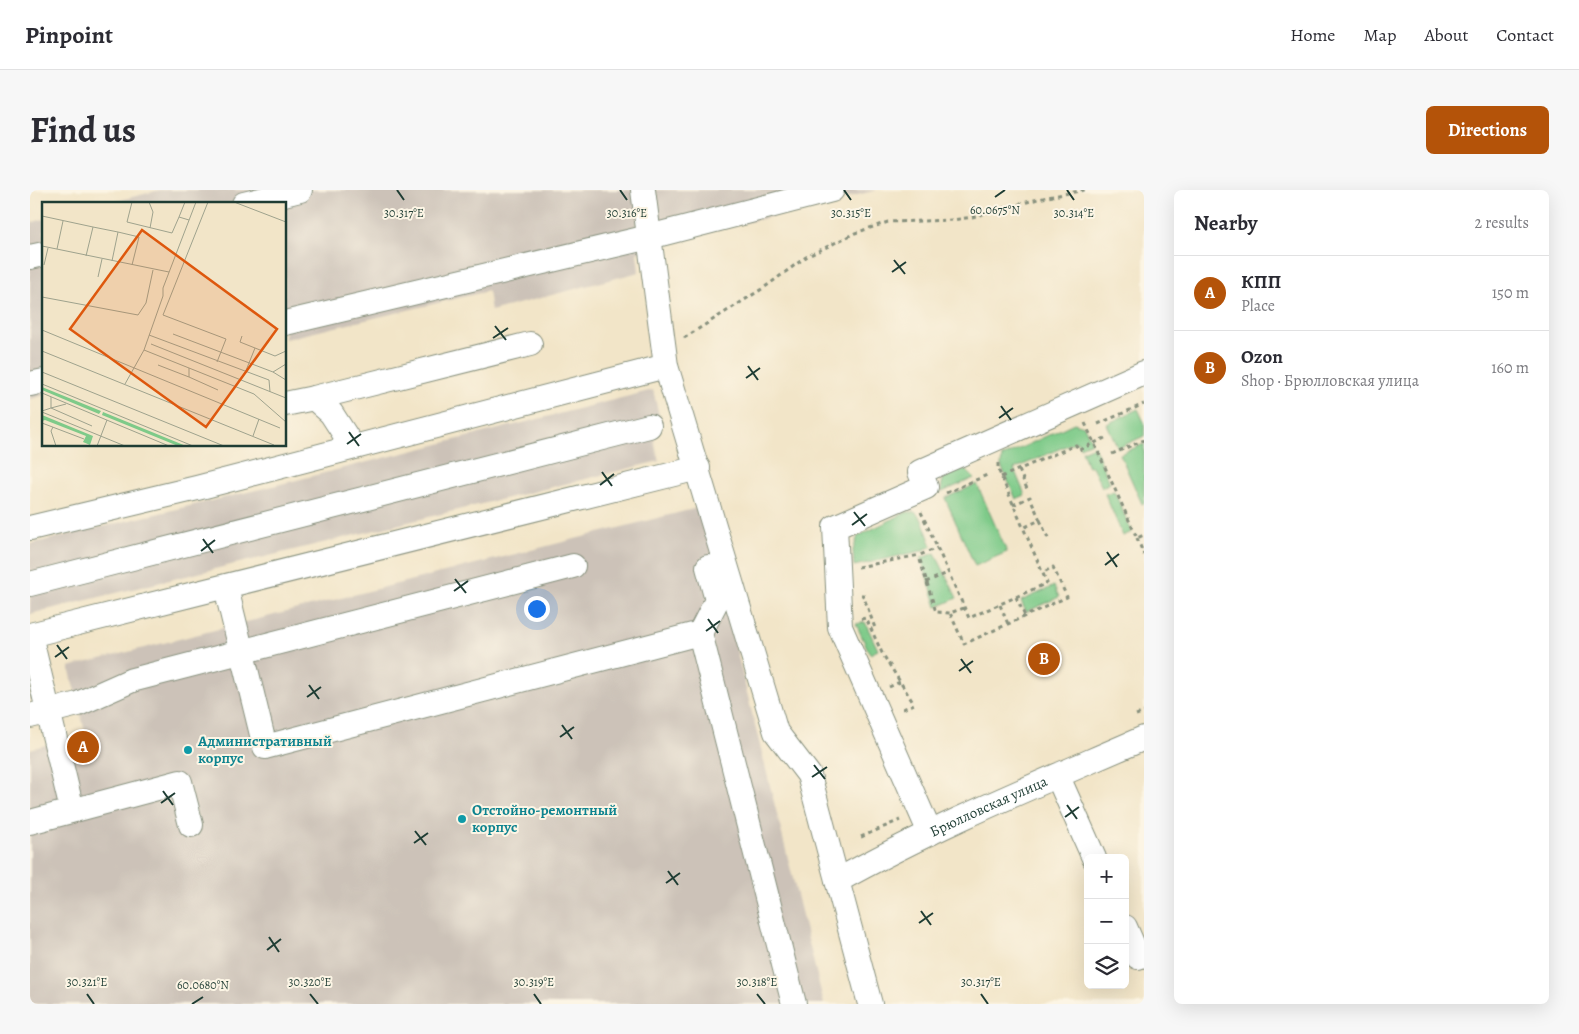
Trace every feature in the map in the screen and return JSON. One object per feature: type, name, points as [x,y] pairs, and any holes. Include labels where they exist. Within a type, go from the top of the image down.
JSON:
[{"type":"street","points":[[252,202],[300,190]]},
{"type":"street","points":[[643,190],[665,358],[776,732],[809,776],[870,1004]]},
{"type":"street","points":[[286,324],[649,237],[832,190]]},
{"type":"street","points":[[286,404],[530,344]]},
{"type":"street","points":[[30,528],[197,488],[354,447],[665,358]]},
{"type":"street","points":[[930,832],[840,627],[835,527],[926,486],[920,472],[1144,373]]},
{"type":"street","points":[[314,398],[331,413],[354,447]]},
{"type":"street","points":[[30,584],[649,426]]},
{"type":"street","points":[[72,810],[39,714],[30,635],[226,588],[698,468]]},
{"type":"street","points":[[39,714],[78,704],[132,680],[573,566]]},
{"type":"street","points":[[708,567],[717,600],[700,633],[794,1004]]},
{"type":"street","points":[[226,588],[266,747],[700,633]]},
{"type":"street","name":"Брюлловская улица","points":[[837,881],[930,832],[1144,738]]},
{"type":"street","points":[[1058,777],[1092,854]]},
{"type":"street","points":[[30,822],[180,782],[191,825]]},
{"type":"street","points":[[1129,937],[1138,957],[1144,954]]},
{"type":"path","points":[[665,358],[806,257],[855,233],[888,222],[953,220],[972,217],[1038,199],[1085,190]]},
{"type":"path","points":[[1098,424],[1144,404]]},
{"type":"path","points":[[1083,420],[1144,555]]},
{"type":"path","points":[[1001,477],[1076,445],[1079,450],[1105,438]]},
{"type":"path","points":[[1112,454],[1144,440]]},
{"type":"path","points":[[917,509],[923,514],[969,618],[1046,583],[1001,477],[998,469],[998,457]]},
{"type":"path","points":[[1019,470],[1027,489]]},
{"type":"path","points":[[940,496],[987,475]]},
{"type":"path","points":[[1013,505],[1030,497],[1049,540]]},
{"type":"path","points":[[1023,528],[1040,520]]},
{"type":"path","points":[[1137,538],[1144,535]]},
{"type":"path","points":[[850,568],[920,555],[937,548]]},
{"type":"path","points":[[920,560],[936,612],[950,613],[964,608]]},
{"type":"path","points":[[950,613],[964,644],[1067,597],[1053,568],[1042,573]]},
{"type":"path","points":[[926,582],[948,573]]},
{"type":"path","points":[[1016,597],[1025,616]]},
{"type":"path","points":[[1000,604],[1008,624]]},
{"type":"path","points":[[868,608],[875,628]]},
{"type":"path","points":[[859,620],[866,618],[882,653],[914,704],[896,712]]},
{"type":"shaded area","points":[[160,190],[877,190],[662,244],[637,253],[639,272],[491,311],[488,291],[286,339],[286,202],[113,202]]},
{"type":"shaded area","points":[[42,220],[42,396],[30,399],[30,223]]},
{"type":"shaded area","points":[[653,390],[659,415],[654,442],[659,461],[30,614],[30,544],[269,487]]},
{"type":"shaded area","points":[[701,507],[824,1004],[30,1004],[30,749],[86,735],[69,667]]},
{"type":"green space","points":[[1138,409],[1144,422],[1144,436],[1118,448],[1107,424]]},
{"type":"green space","points":[[1074,423],[1084,426],[1092,442],[1080,447],[1077,441],[1014,469],[1025,495],[1016,499],[1001,466],[1002,457]]},
{"type":"green space","points":[[1144,444],[1144,503],[1142,504],[1120,454]]},
{"type":"green space","points":[[1094,446],[1110,483],[1102,487],[1092,466],[1088,467],[1082,451]]},
{"type":"green space","points":[[958,469],[967,471],[974,478],[942,492],[942,484],[945,477],[950,472]]},
{"type":"green space","points":[[977,484],[1007,552],[975,566],[945,498]]},
{"type":"green space","points":[[1114,491],[1132,532],[1123,536],[1105,494]]},
{"type":"green space","points":[[907,512],[915,512],[922,520],[932,546],[921,551],[854,566],[853,550],[858,536]]},
{"type":"green space","points":[[935,553],[957,598],[937,607],[921,558]]},
{"type":"green space","points":[[1054,586],[1059,597],[1026,612],[1021,601]]},
{"type":"green space","points":[[865,622],[878,650],[870,654],[856,624]]},
{"type":"place","name":"Ozon","points":[[1044,659]]},
{"type":"place","name":"КПП","points":[[83,747]]},
{"type":"place","name":"Административный корпус","points":[[188,750]]},
{"type":"place","name":"Отстойно-ремонтный корпус","points":[[462,819]]}]
